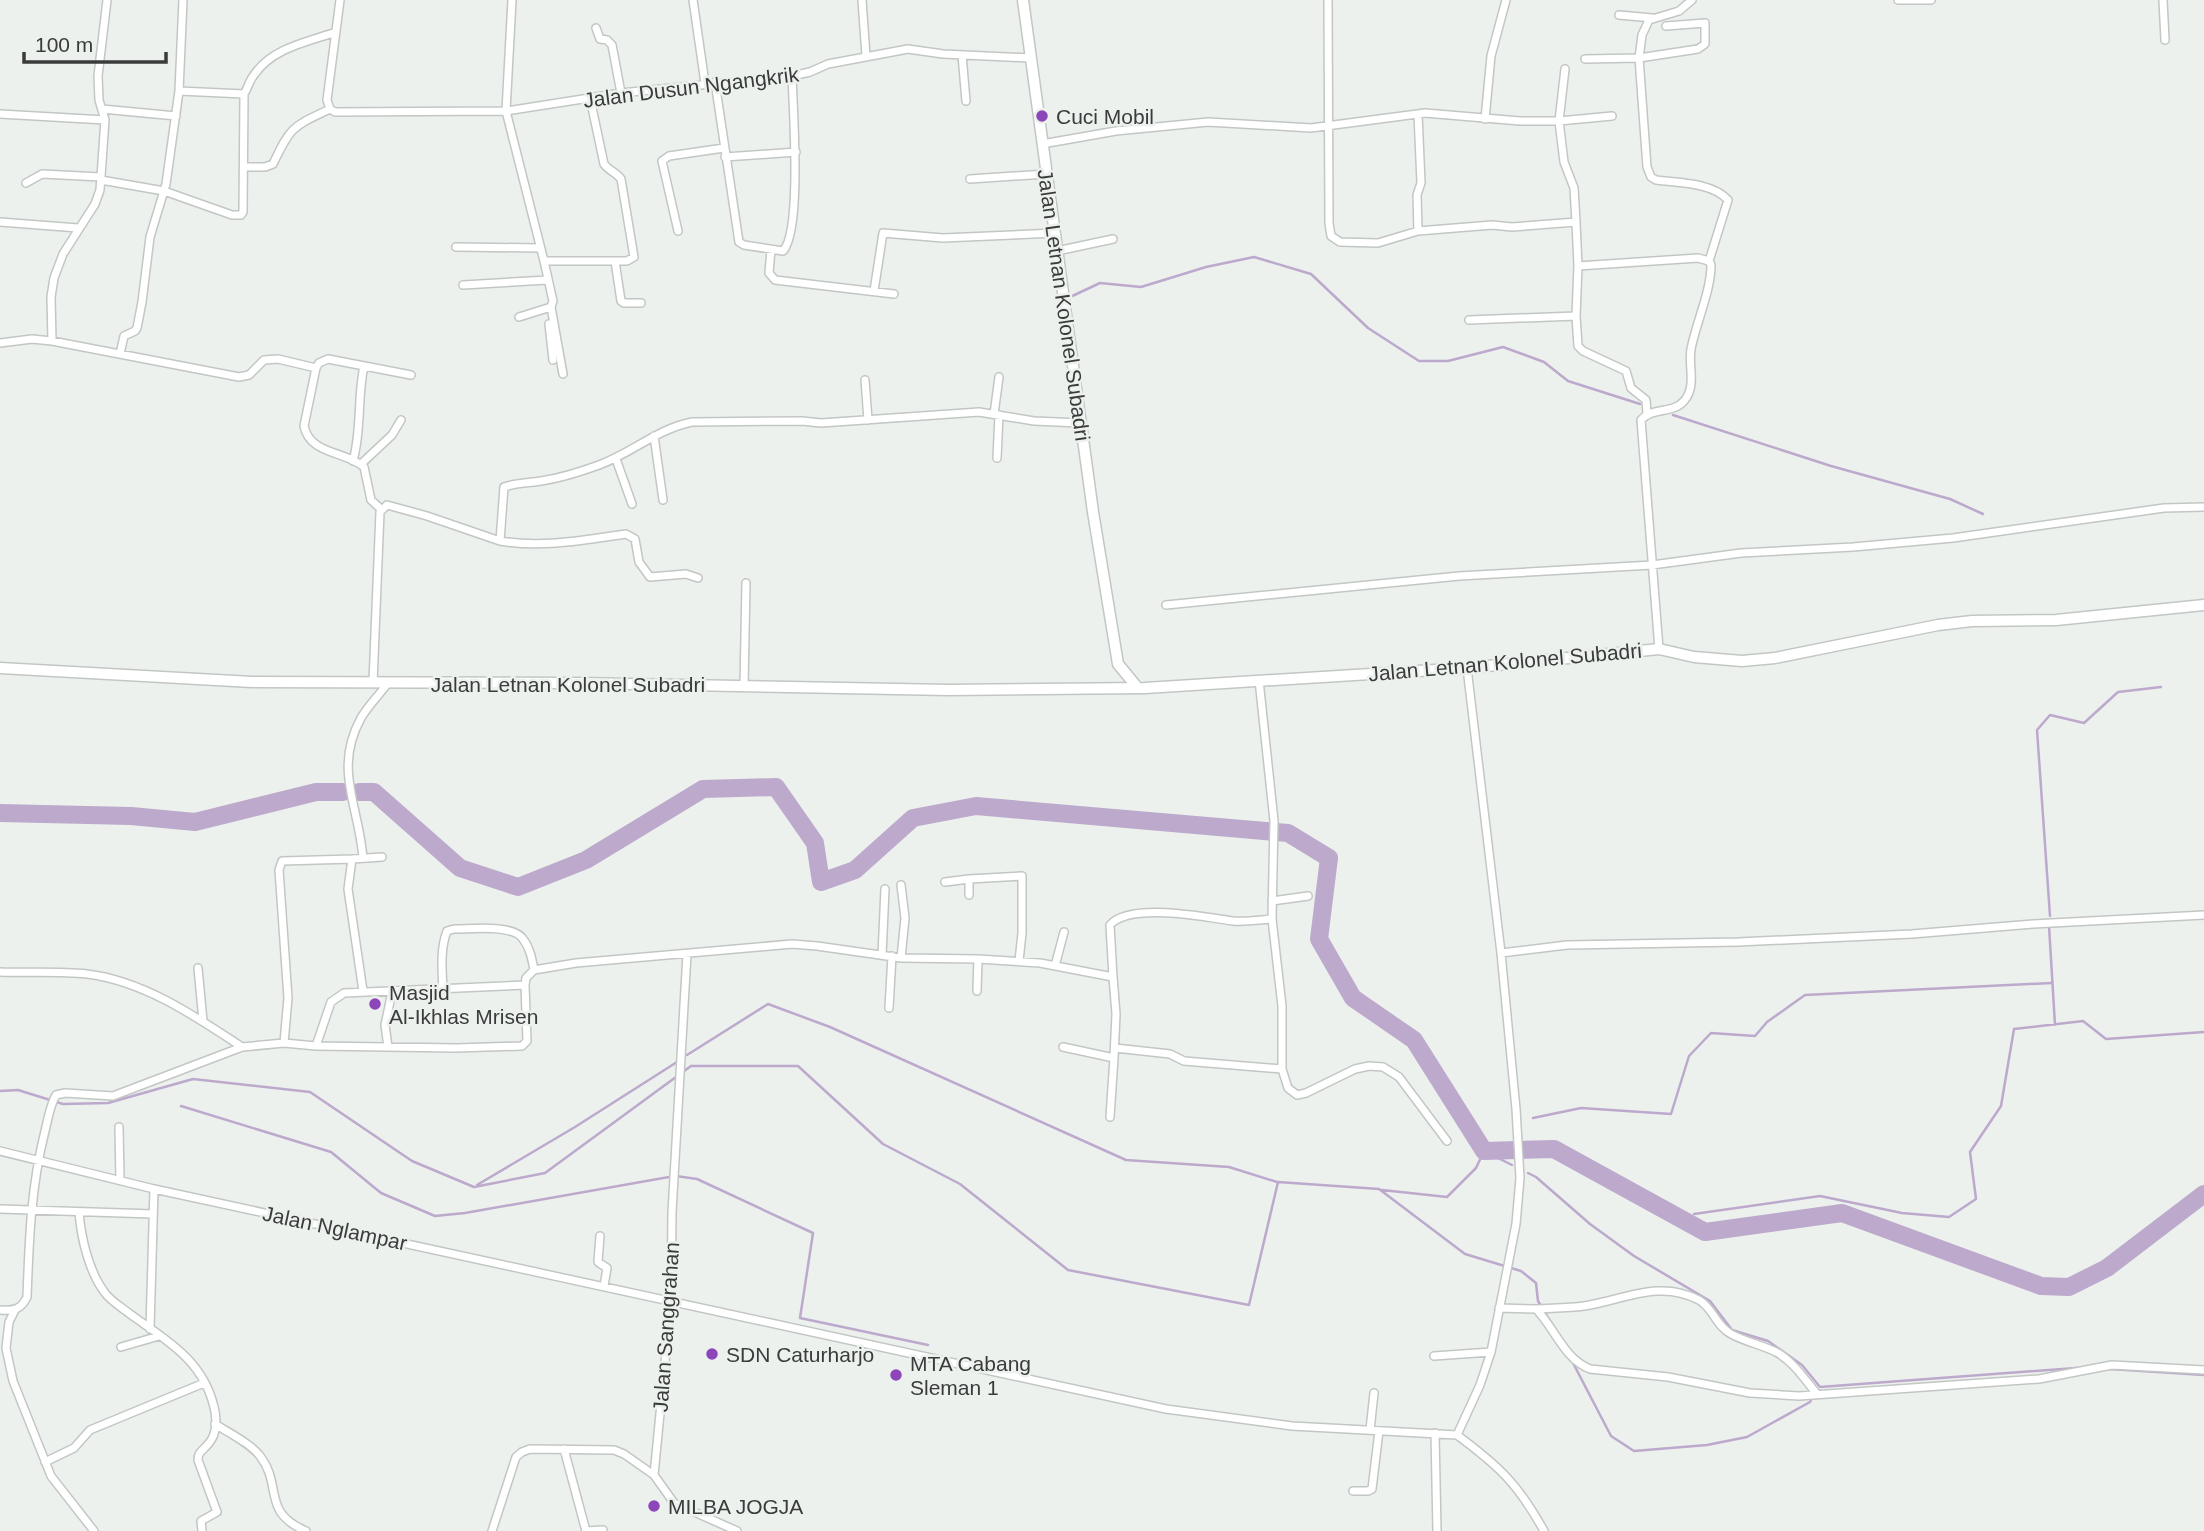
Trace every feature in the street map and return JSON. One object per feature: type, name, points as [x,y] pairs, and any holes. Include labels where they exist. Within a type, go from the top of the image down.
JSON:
[{"type":"main road","name":"Jalan Letnan Kolonel Subadri","points":[[1023,0],[1080,423],[1118,664]]},
{"type":"main road","name":"Jalan Letnan Kolonel Subadri","points":[[0,668],[252,682],[949,690],[1115,688],[1467,668],[1659,649],[1718,660],[1764,659],[1938,625],[1972,621],[2056,620],[2204,605]]},
{"type":"main road","points":[[1118,664],[1137,687]]},
{"type":"main road","points":[[1115,688],[1118,664]]},
{"type":"street","points":[[52,341],[51,297],[58,264],[98,199],[105,120],[99,100],[98,76],[107,0]]},
{"type":"street","points":[[120,354],[124,336],[136,328],[144,293],[150,237],[164,191],[179,91],[183,0]]},
{"type":"street","points":[[244,167],[265,167],[273,164],[287,134],[293,128],[330,109],[327,100],[340,0]]},
{"type":"street","points":[[512,0],[506,111],[553,301],[549,308],[553,360]]},
{"type":"street","points":[[694,0],[705,83]]},
{"type":"street","points":[[862,0],[866,56]]},
{"type":"street","points":[[1328,0],[1327,126],[1331,236],[1340,242],[1378,243],[1418,231],[1576,222]]},
{"type":"street","points":[[1485,119],[1491,56],[1506,0]]},
{"type":"street","points":[[1619,15],[1652,18],[1679,11],[1692,0]]},
{"type":"street","points":[[1898,0],[1931,0]]},
{"type":"street","points":[[2163,0],[2165,40]]},
{"type":"street","points":[[1652,18],[1647,22],[1639,58],[1647,167],[1651,177],[1695,185],[1721,193],[1728,200],[1709,261],[1711,269],[1690,353],[1691,385],[1686,399],[1669,410],[1647,414],[1641,420],[1659,649]]},
{"type":"street","points":[[1585,59],[1639,58],[1704,47],[1705,23],[1666,26]]},
{"type":"street","points":[[596,28],[600,39],[607,40],[612,45],[621,93]]},
{"type":"street","points":[[26,183],[43,174],[101,178],[164,191],[237,216],[243,212],[244,94],[248,83],[260,67],[279,52],[336,32]]},
{"type":"street","name":"Jalan Dusun Ngangkrik","points":[[330,109],[344,113],[517,110],[621,93],[792,76],[828,64],[908,49],[1030,58]]},
{"type":"street","points":[[962,55],[966,101]]},
{"type":"street","points":[[1565,69],[1559,121],[1564,162],[1574,188],[1578,346],[1626,372],[1631,388],[1646,400],[1647,414]]},
{"type":"street","points":[[715,82],[739,242],[783,251],[787,248],[791,233],[796,152],[792,76]]},
{"type":"street","points":[[179,91],[244,94]]},
{"type":"street","points":[[544,261],[627,261],[634,257],[621,179],[604,164],[590,98]]},
{"type":"street","points":[[103,109],[176,117]]},
{"type":"street","points":[[0,114],[105,120]]},
{"type":"street","points":[[1418,114],[1421,183],[1417,195],[1418,231]]},
{"type":"street","points":[[1042,144],[1116,131],[1190,123],[1216,122],[1275,127],[1327,126],[1418,114],[1559,121],[1612,116]]},
{"type":"street","points":[[678,231],[662,161],[669,156],[796,152]]},
{"type":"street","points":[[970,179],[1046,174]]},
{"type":"street","points":[[0,222],[78,228]]},
{"type":"street","points":[[874,291],[883,233],[943,238],[1055,233]]},
{"type":"street","points":[[1057,251],[1112,239]]},
{"type":"street","points":[[456,247],[540,248]]},
{"type":"street","points":[[771,250],[769,273],[775,280],[894,294]]},
{"type":"street","points":[[1578,267],[1698,258],[1709,261]]},
{"type":"street","points":[[615,261],[621,301],[641,303]]},
{"type":"street","points":[[463,285],[547,279]]},
{"type":"street","points":[[519,317],[549,308]]},
{"type":"street","points":[[549,308],[563,374]]},
{"type":"street","points":[[1469,320],[1576,316]]},
{"type":"street","points":[[0,343],[32,339],[52,341],[239,377],[249,375],[264,360],[278,359],[316,368]]},
{"type":"street","points":[[381,509],[371,500],[364,467],[316,446],[306,433],[304,426],[316,368],[319,363],[328,359],[411,375]]},
{"type":"street","points":[[357,462],[360,383],[364,366]]},
{"type":"street","points":[[998,458],[996,414],[999,377]]},
{"type":"street","points":[[865,380],[867,420]]},
{"type":"street","points":[[500,541],[504,487],[573,474],[616,459],[654,436],[692,422],[821,423],[979,412],[1034,421],[1080,423]]},
{"type":"street","points":[[357,462],[392,435],[401,420]]},
{"type":"street","points":[[654,436],[663,500]]},
{"type":"street","points":[[616,459],[632,504]]},
{"type":"street","points":[[381,509],[390,505],[500,541],[524,545],[553,545],[626,534],[635,539],[639,562],[650,577],[687,574],[698,578]]},
{"type":"street","points":[[1166,605],[1458,576],[1652,565],[1741,553],[1953,538],[2164,508],[2204,507]]},
{"type":"street","points":[[373,682],[381,509]]},
{"type":"street","points":[[744,686],[746,583]]},
{"type":"street","points":[[1467,668],[1501,953],[1520,1162],[1516,1224],[1491,1352],[1480,1385],[1457,1435],[1505,1473],[1521,1492],[1544,1531]]},
{"type":"street","points":[[1259,680],[1274,821],[1272,919],[1282,1006],[1282,1069],[1290,1091],[1297,1095],[1306,1093],[1355,1069],[1383,1067],[1399,1077],[1447,1141]]},
{"type":"street","points":[[363,858],[358,818],[346,768],[362,717],[388,683]]},
{"type":"street","points":[[284,1043],[288,998],[280,864],[289,860],[382,857]]},
{"type":"street","points":[[352,859],[348,889],[363,991]]},
{"type":"street","points":[[945,882],[1021,876],[1022,933],[1019,961]]},
{"type":"street","points":[[970,879],[970,895]]},
{"type":"street","points":[[889,1008],[905,918],[901,886]]},
{"type":"street","points":[[882,955],[885,889]]},
{"type":"street","points":[[1272,901],[1308,896]]},
{"type":"street","points":[[1110,1116],[1116,1014],[1110,925],[1115,919],[1139,913],[1234,921],[1272,919]]},
{"type":"street","points":[[1501,953],[1567,945],[1858,937],[2204,915]]},
{"type":"street","points":[[443,989],[442,955],[445,935],[447,931],[454,929],[505,929],[515,932],[522,936],[529,950],[534,970]]},
{"type":"street","points":[[1055,966],[1065,932]]},
{"type":"street","points":[[0,1310],[15,1310],[23,1305],[27,1297],[30,1209],[37,1159],[50,1109],[54,1098],[60,1093],[113,1096],[243,1047],[284,1043],[457,1048],[522,1046],[527,1041],[524,985],[526,978],[534,970],[576,963],[792,944],[897,957],[1019,961],[1113,977]]},
{"type":"street","name":"Jalan Sanggrahan","points":[[654,1475],[671,1301],[672,1212],[687,954]]},
{"type":"street","points":[[977,991],[978,959]]},
{"type":"street","points":[[198,968],[204,1021]]},
{"type":"street","points":[[0,972],[87,974],[134,985],[204,1021],[243,1047]]},
{"type":"street","points":[[316,1046],[331,1002],[344,993],[524,985]]},
{"type":"street","points":[[388,1047],[385,1025],[392,992]]},
{"type":"street","points":[[1063,1047],[1114,1058]]},
{"type":"street","points":[[1115,1048],[1170,1054],[1184,1061],[1282,1069]]},
{"type":"street","points":[[120,1127],[120,1180]]},
{"type":"street","name":"Jalan Nglampar","points":[[0,1151],[154,1189],[1166,1409],[1292,1426],[1457,1435]]},
{"type":"street","points":[[150,1329],[154,1189]]},
{"type":"street","points":[[0,1209],[153,1214]]},
{"type":"street","points":[[79,1212],[83,1246],[102,1289],[107,1296],[195,1365],[214,1407],[214,1436],[198,1456],[217,1508],[216,1514],[201,1521],[202,1531]]},
{"type":"street","points":[[600,1236],[598,1262],[607,1268],[604,1286]]},
{"type":"street","points":[[1499,1308],[1584,1306],[1650,1290],[1680,1294],[1699,1300],[1707,1306],[1722,1329],[1778,1353],[1817,1394]]},
{"type":"street","points":[[1536,1309],[1581,1366],[1668,1377],[1750,1393],[1817,1394],[2039,1379],[2112,1365],[2204,1370]]},
{"type":"street","points":[[15,1310],[7,1334],[8,1364],[45,1462],[59,1488],[94,1531]]},
{"type":"street","points":[[121,1347],[159,1336]]},
{"type":"street","points":[[1434,1356],[1491,1352]]},
{"type":"street","points":[[45,1462],[74,1448],[90,1430],[204,1383]]},
{"type":"street","points":[[1353,1491],[1372,1489],[1374,1393]]},
{"type":"street","points":[[215,1424],[260,1457],[266,1467],[281,1515],[289,1523],[306,1531]]},
{"type":"street","points":[[1435,1433],[1437,1531]]},
{"type":"street","points":[[492,1531],[516,1457],[530,1449],[564,1449],[614,1450],[624,1454],[654,1475],[674,1503],[737,1531]]},
{"type":"street","points":[[564,1449],[586,1531]]},
{"type":"street","points":[[579,1531],[603,1530]]},
{"type":"waterway","points":[[1068,298],[1100,283],[1141,287],[1206,267],[1254,257],[1311,274],[1368,328],[1419,361],[1448,361],[1503,347],[1544,362],[1568,381],[1640,404]]},
{"type":"waterway","points":[[1673,415],[1831,466],[1950,499],[1983,514]]},
{"type":"waterway","points":[[2050,916],[2037,730],[2050,715],[2084,723],[2118,692],[2161,687]]},
{"type":"waterway","points":[[359,792],[374,792],[460,868],[518,887],[586,860],[703,789],[776,787],[815,843],[821,882],[855,870],[913,818],[976,806],[1288,833],[1329,858],[1319,939],[1353,998],[1414,1040],[1484,1151],[1554,1149],[1705,1232],[1842,1213],[2041,1286],[2069,1287],[2107,1268],[2204,1194]]},
{"type":"waterway","points":[[0,813],[131,816],[195,822],[316,792],[343,792]]},
{"type":"waterway","points":[[2053,926],[2049,926],[2055,1025]]},
{"type":"waterway","points":[[1533,1118],[1581,1108],[1671,1114],[1689,1056],[1711,1033],[1755,1036],[1767,1022],[1805,995],[2051,983]]},
{"type":"waterway","points":[[687,1055],[768,1004],[830,1027],[1126,1160],[1229,1167],[1277,1182]]},
{"type":"waterway","points":[[1694,1214],[1820,1196],[1902,1213],[1949,1217],[1976,1199],[1970,1152],[2001,1106],[2014,1029],[2083,1021],[2106,1039],[2204,1032]]},
{"type":"waterway","points":[[477,1185],[677,1062]]},
{"type":"waterway","points":[[0,1091],[18,1090],[63,1104],[108,1103],[193,1079],[310,1092],[412,1161],[474,1187],[545,1173],[691,1066],[798,1066],[883,1144],[960,1184],[1068,1270],[1249,1305],[1278,1182],[1379,1189],[1465,1254],[1521,1271],[1536,1283],[1538,1301],[1556,1331]]},
{"type":"waterway","points":[[181,1106],[331,1152],[381,1193],[435,1216],[669,1177]]},
{"type":"waterway","points":[[1382,1190],[1447,1197],[1476,1168],[1484,1151],[1512,1165]]},
{"type":"waterway","points":[[1528,1173],[1634,1256],[1710,1301],[1732,1330],[1768,1341],[1802,1365],[1820,1387],[2076,1368]]},
{"type":"waterway","points":[[676,1176],[697,1179],[813,1233],[800,1318],[928,1345]]},
{"type":"waterway","points":[[1572,1361],[1611,1436],[1634,1451],[1707,1445],[1747,1437],[1810,1402],[1812,1398]]},
{"type":"waterway","points":[[2110,1369],[2204,1375]]},
{"type":"place","name":"Cuci Mobil","points":[[1042,116]]},
{"type":"place","name":"Masjid Al-Ikhlas Mrisen","points":[[375,1004]]},
{"type":"place","name":"SDN Caturharjo","points":[[712,1354]]},
{"type":"place","name":"MTA Cabang Sleman 1","points":[[896,1375]]},
{"type":"place","name":"MILBA JOGJA","points":[[654,1506]]}]
